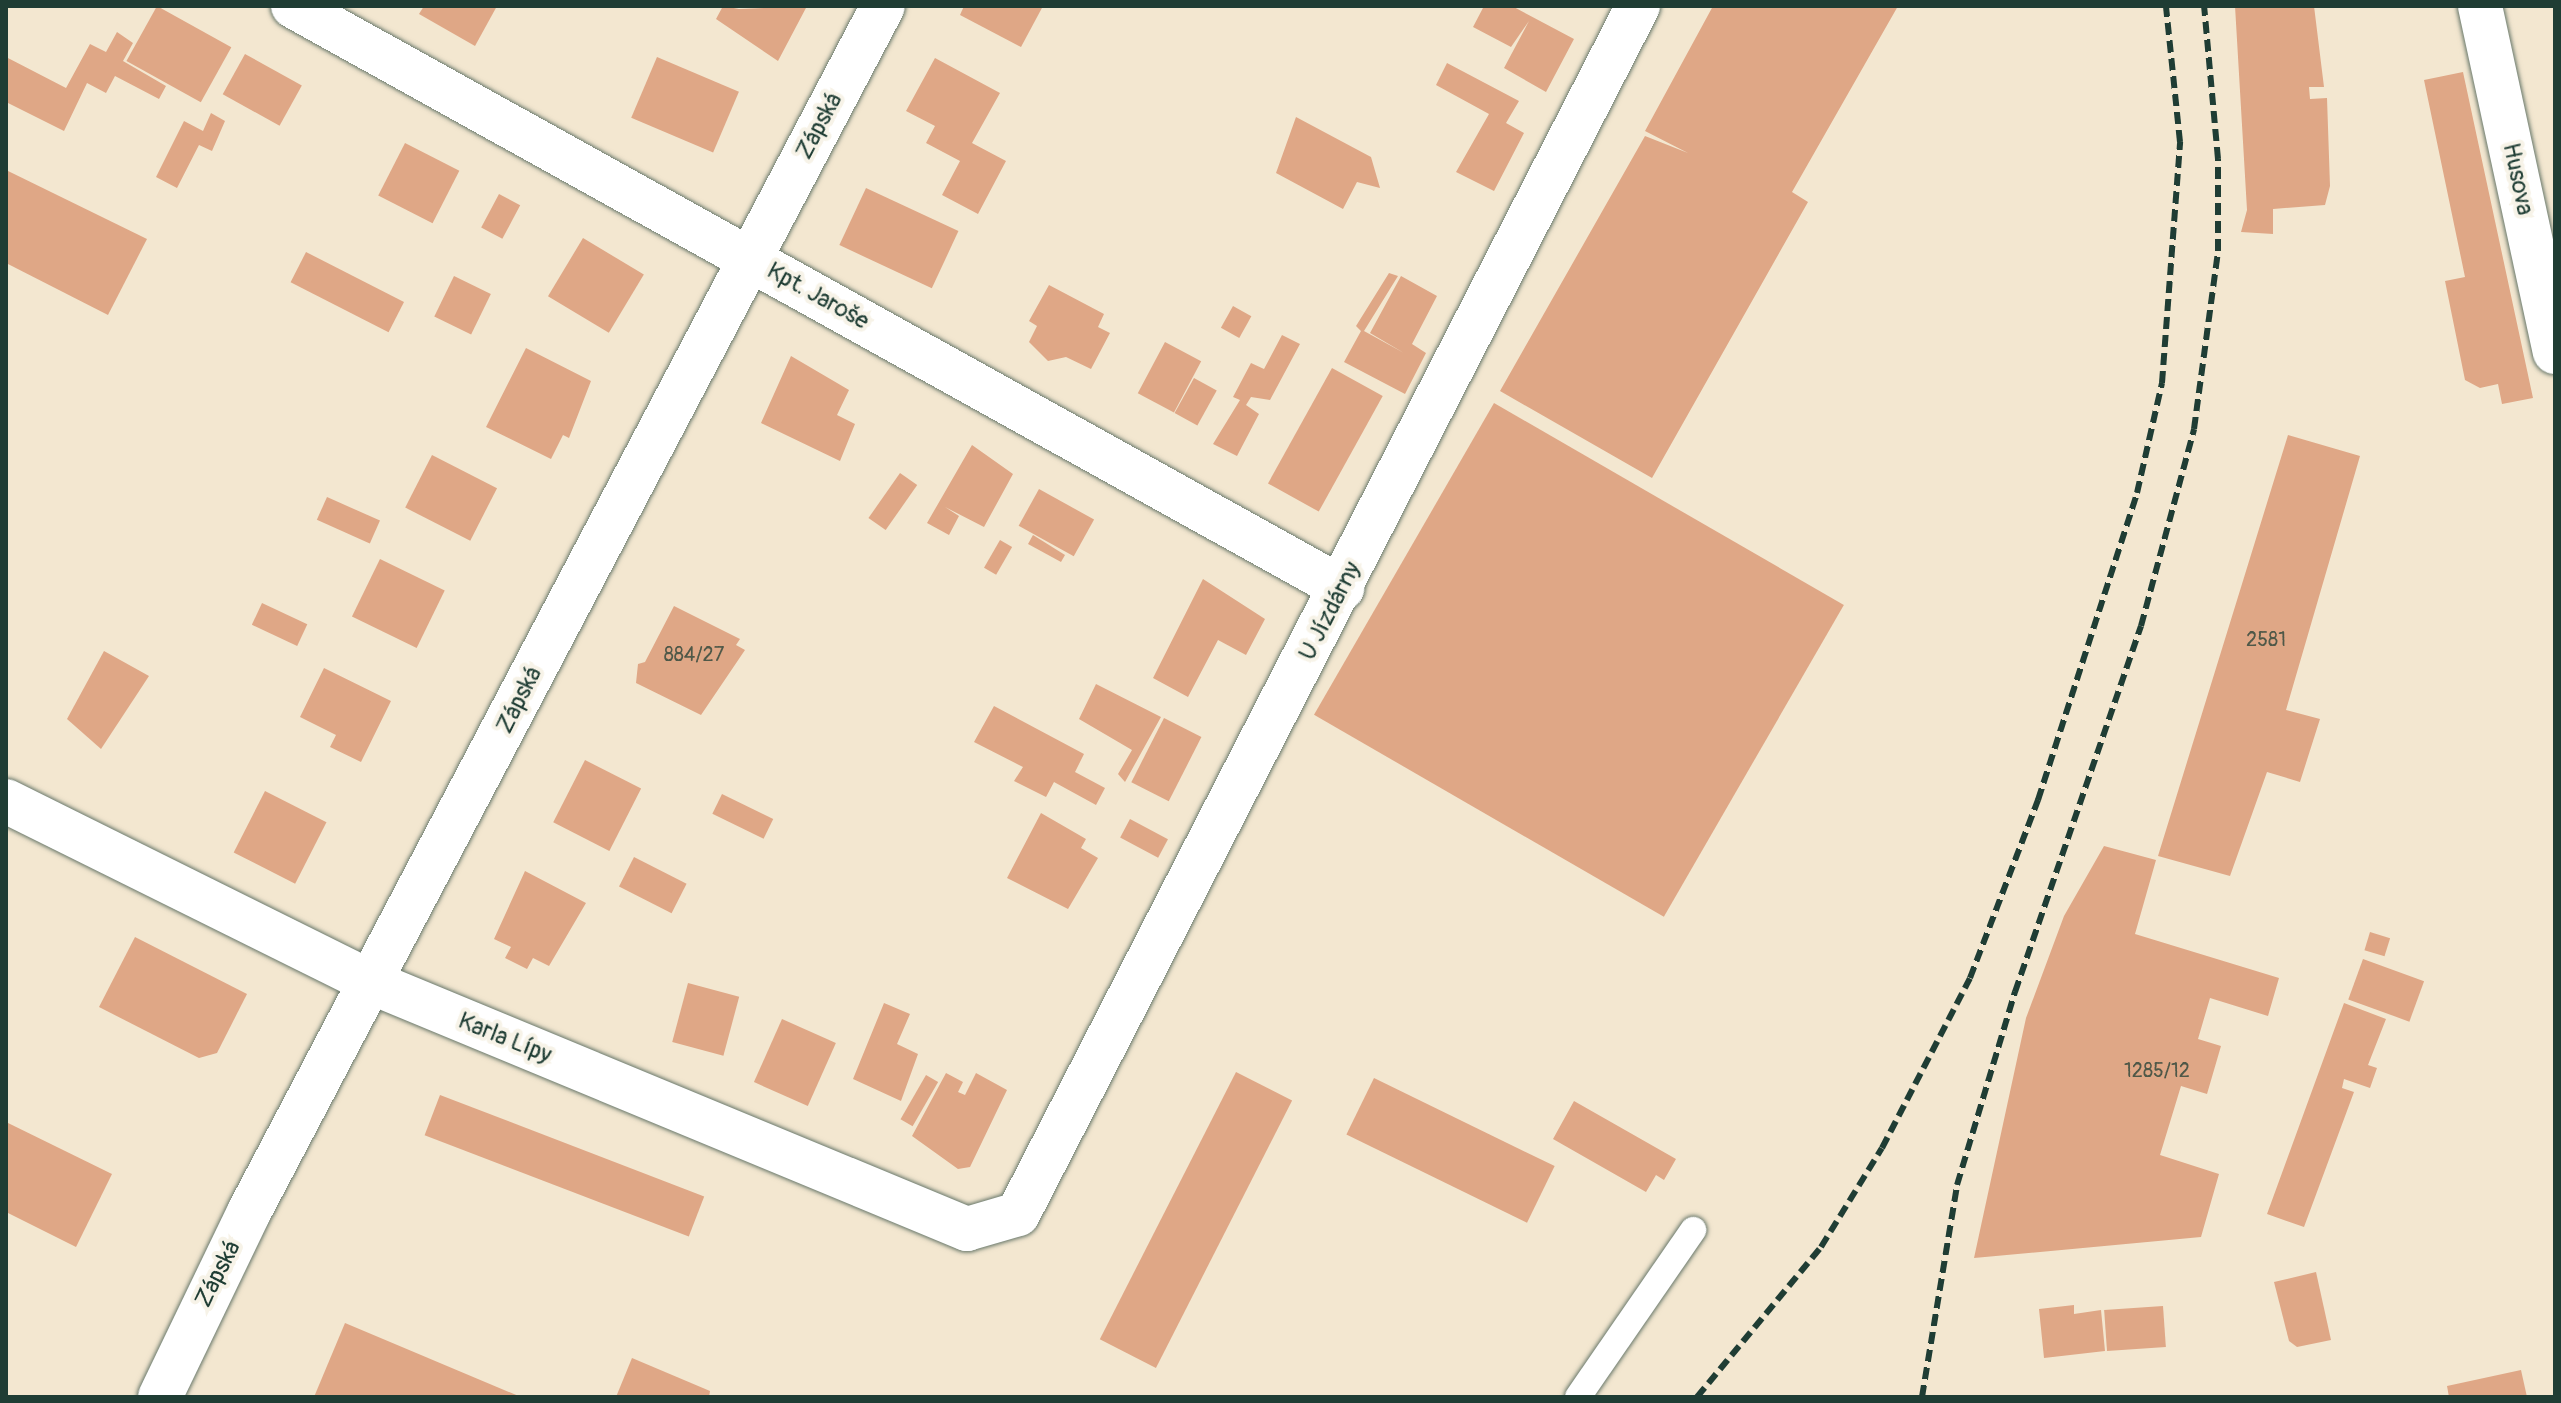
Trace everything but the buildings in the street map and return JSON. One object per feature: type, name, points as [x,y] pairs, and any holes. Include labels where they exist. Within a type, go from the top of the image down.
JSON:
[{"type":"street","name":"Kpt. Jaroše","points":[[293,6],[1342,588]]},
{"type":"street","name":"Zápská","points":[[160,1397],[249,1212],[373,983],[748,256],[883,6]]},
{"type":"street","name":"U Jízdárny","points":[[1018,1214],[1342,588],[1638,6]]},
{"type":"street","name":"Husova","points":[[2480,6],[2555,352]]},
{"type":"street","name":"Karla Lípy","points":[[6,801],[373,983],[967,1229],[1018,1214]]},
{"type":"lane","points":[[1578,1397],[1693,1230]]},
{"type":"railway","points":[[1697,1397],[1821,1247],[1882,1148],[1970,978],[2038,800],[2137,493],[2162,383],[2180,142],[2166,6]]},
{"type":"railway","points":[[1922,1397],[1957,1185],[2015,992],[2141,626],[2194,429],[2218,251],[2218,159],[2204,6]]}]
